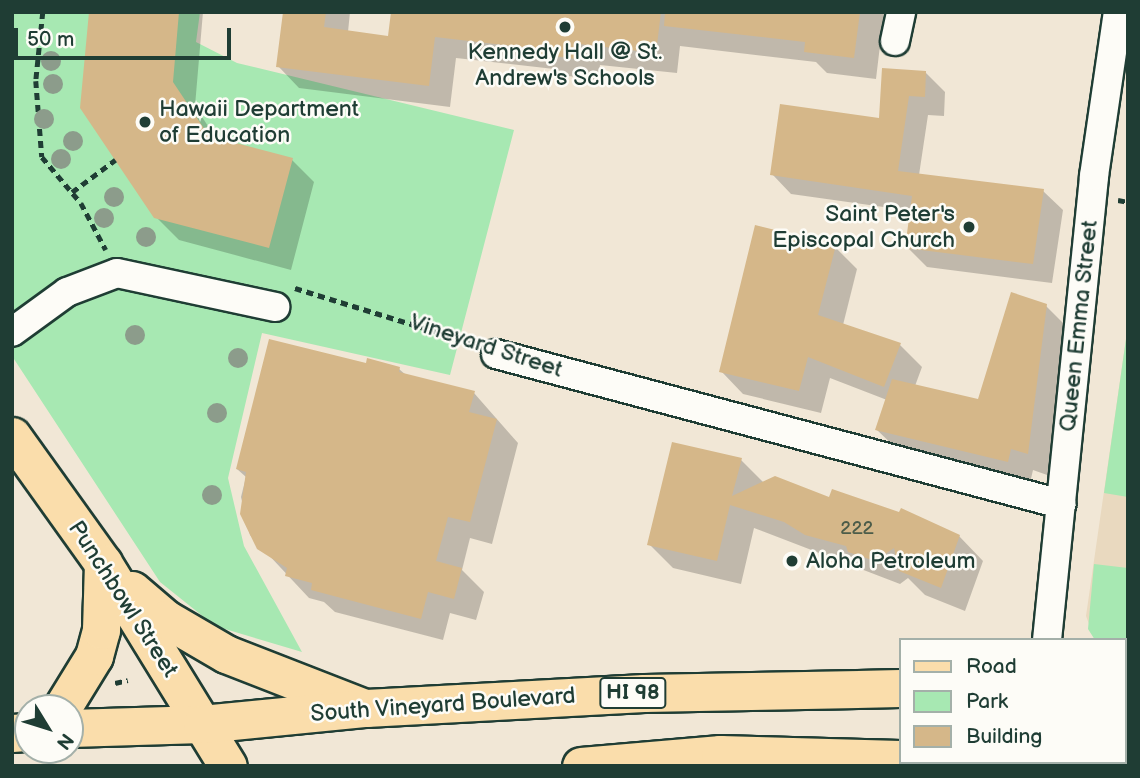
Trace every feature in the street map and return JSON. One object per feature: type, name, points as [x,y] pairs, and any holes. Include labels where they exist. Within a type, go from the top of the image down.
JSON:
[{"type":"main road","name":"Punchbowl Street","points":[[12,436],[103,563],[228,766]]},
{"type":"main road","points":[[71,694],[94,656],[101,630],[103,563]]},
{"type":"main road","points":[[103,563],[166,619],[226,654],[366,708]]},
{"type":"main road","name":"South Vineyard Boulevard","points":[[84,728],[202,724],[366,708],[644,693],[898,688]]},
{"type":"main road","points":[[581,766],[720,754],[898,759]]},
{"type":"main road","points":[[1062,764],[1086,766]]},
{"type":"street","points":[[895,41],[901,12]]},
{"type":"street","name":"Queen Emma Street","points":[[1047,638],[1094,176],[1118,12]]},
{"type":"street","points":[[12,332],[67,292],[117,273],[275,307]]},
{"type":"street","name":"Vineyard Street","points":[[496,354],[1061,504]]},
{"type":"path","points":[[43,12],[36,81],[38,140],[42,157],[72,192],[95,226],[117,273]]},
{"type":"path","points":[[72,192],[115,160]]},
{"type":"path","name":"Vineyard Street","points":[[275,307],[293,287],[453,334],[496,354]]},
{"type":"path","points":[[123,692],[117,682],[128,680]]},
{"type":"shaded area","points":[[1128,325],[1128,647],[1126,638],[1094,638],[1086,616]]},
{"type":"green space","points":[[12,12],[200,12],[196,42],[237,63],[514,130],[450,375],[262,333],[228,478],[244,546],[302,652],[215,626],[160,582],[12,356]]},
{"type":"green space","points":[[1128,325],[1128,497],[1104,493]]},
{"type":"green space","points":[[1094,564],[1128,568],[1128,647],[1126,638],[1094,638],[1088,629]]},
{"type":"building","name":"Hawaii Department of Education","points":[[89,12],[179,12],[173,82],[209,136],[293,158],[269,248],[154,218],[80,108]]},
{"type":"building","points":[[283,12],[326,12],[324,27],[388,36],[391,12],[661,12],[656,53],[579,44],[577,59],[537,54],[538,49],[435,37],[429,86],[276,67]]},
{"type":"building","points":[[665,12],[860,12],[854,58],[804,52],[805,42],[664,26]]},
{"type":"building","points":[[882,68],[926,71],[925,97],[909,96],[898,171],[1044,189],[1033,264],[905,248],[912,196],[770,175],[780,104],[879,118]]},
{"type":"building","points":[[755,225],[836,245],[818,315],[901,343],[884,387],[808,357],[799,391],[719,372]]},
{"type":"building","points":[[1011,292],[1047,304],[1028,454],[1011,449],[1008,462],[875,430],[892,379],[978,399]]},
{"type":"building","points":[[269,339],[366,363],[367,358],[400,367],[399,372],[475,391],[469,412],[497,419],[470,522],[448,517],[436,561],[462,568],[454,599],[428,592],[421,619],[311,590],[312,583],[285,576],[287,568],[257,549],[240,514],[246,472],[236,469]]},
{"type":"building","points":[[672,442],[742,458],[732,496],[775,476],[829,497],[832,489],[899,512],[901,508],[960,535],[941,588],[899,571],[894,548],[875,561],[848,552],[846,546],[805,535],[784,522],[730,505],[717,561],[647,545]]},
{"type":"place","name":"Kennedy Hall @ St. Andrew's Schools","points":[[565,27]]},
{"type":"place","name":"Hawaii Department of Education","points":[[145,122]]},
{"type":"place","name":"Saint Peter's Episcopal Church","points":[[969,227]]},
{"type":"place","name":"Aloha Petroleum","points":[[792,561]]}]
